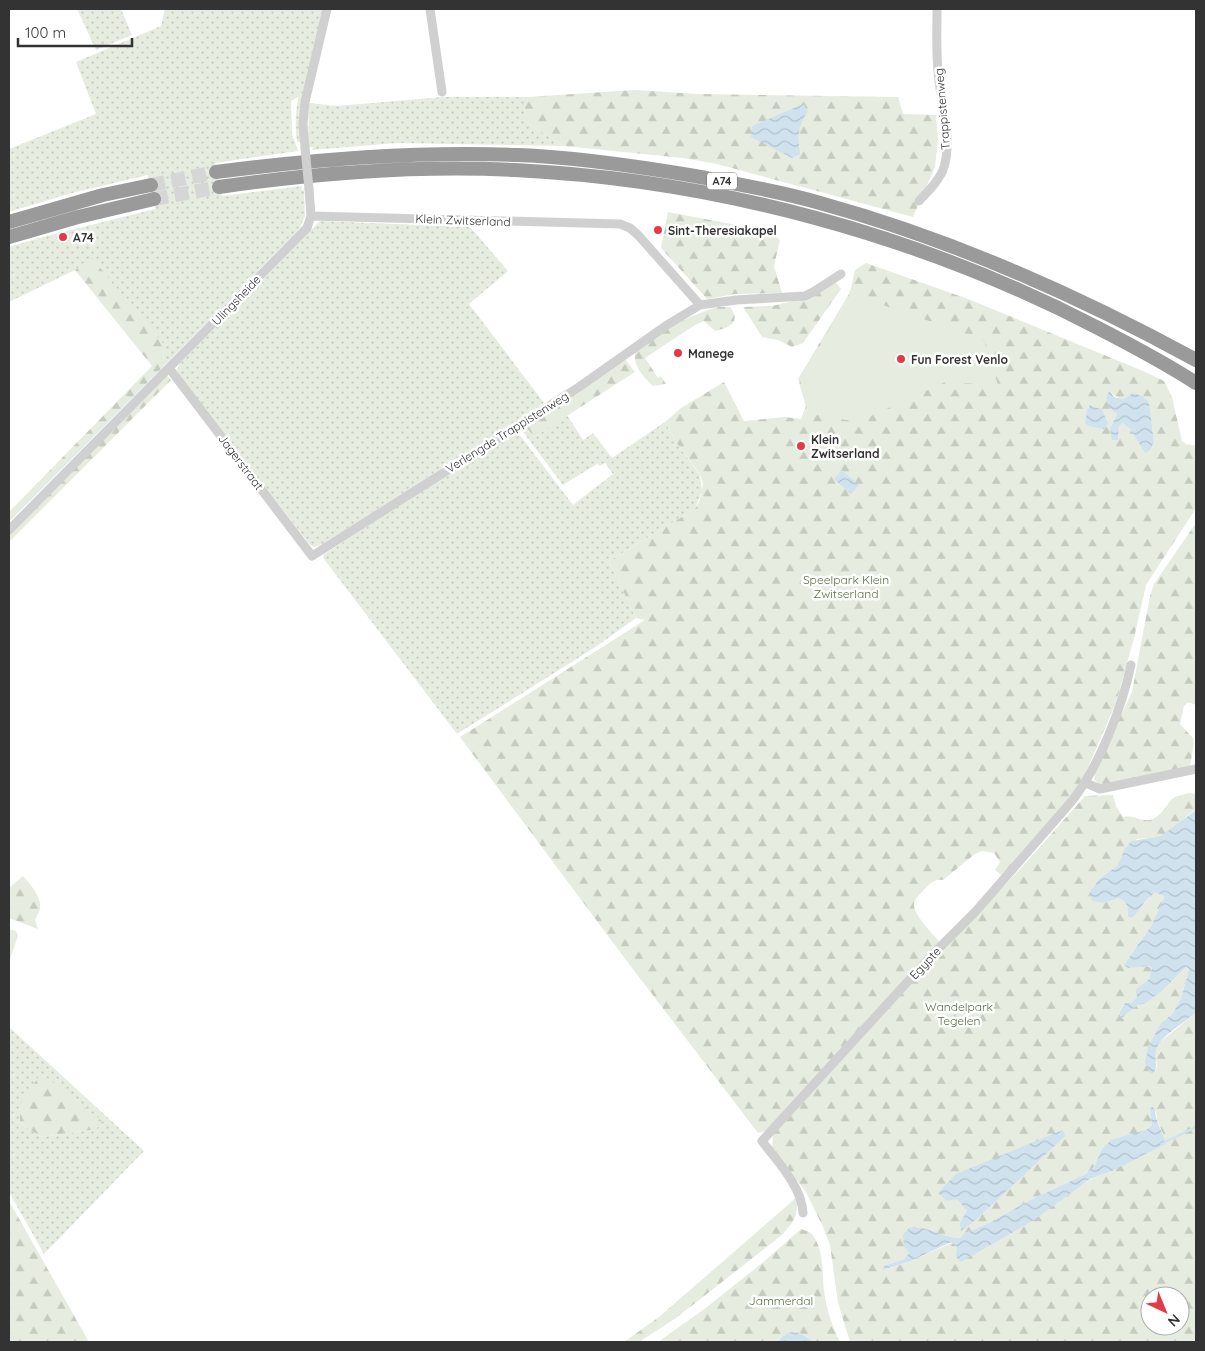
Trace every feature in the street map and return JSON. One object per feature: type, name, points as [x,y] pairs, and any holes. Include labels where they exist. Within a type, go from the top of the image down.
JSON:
[{"type":"highway","name":"A74","points":[[216,172],[340,158],[413,154],[518,155],[612,163],[662,170],[758,188],[818,202],[924,235],[1002,266],[1133,326],[1196,360]]},
{"type":"highway","name":"A74","points":[[219,187],[282,178],[340,173],[416,169],[514,170],[612,178],[747,201],[819,219],[913,248],[992,279],[1066,311],[1196,383]]},
{"type":"highway","points":[[9,222],[104,195],[151,185]]},
{"type":"highway","points":[[9,237],[78,217],[154,199]]},
{"type":"street","points":[[310,216],[303,124],[305,102],[327,9]]},
{"type":"street","points":[[430,9],[442,92]]},
{"type":"street","name":"Trappistenweg","points":[[919,201],[936,182],[944,169],[946,155],[946,130],[938,72],[937,9]]},
{"type":"street","name":"Klein Zwitserland","points":[[310,216],[620,224],[630,228],[638,235],[700,305]]},
{"type":"street","name":"Ulingsheide","points":[[9,530],[307,228],[310,216]]},
{"type":"street","points":[[700,305],[736,300],[805,296],[841,274]]},
{"type":"street","name":"Verlengde Trappistenweg","points":[[312,556],[579,387],[667,325],[700,305]]},
{"type":"street","name":"Jagerstraat","points":[[169,368],[312,556]]},
{"type":"street","name":"Egypte","points":[[803,1213],[803,1203],[799,1192],[762,1141],[932,955],[976,912],[1038,842],[1086,783],[1122,699],[1131,665]]},
{"type":"street","points":[[1086,783],[1100,789],[1196,769]]},
{"type":"green space","points":[[77,9],[121,9],[132,35],[96,50]]},
{"type":"green space","points":[[165,9],[323,9],[302,97],[301,142],[297,142],[296,130],[299,96],[291,101],[292,134],[298,151],[215,163],[222,196],[302,186],[301,190],[304,190],[305,216],[300,228],[163,367],[164,345],[92,259],[75,270],[9,302],[9,247],[155,209],[148,175],[72,193],[9,212],[9,149],[96,114],[76,62],[161,26]]},
{"type":"green space","points":[[635,90],[697,94],[898,97],[903,114],[936,115],[938,139],[935,167],[913,217],[717,164],[683,158],[564,146],[532,126],[524,113],[527,97]],"holes":[[[808,111],[799,124],[798,141],[752,126]]]},
{"type":"green space","points":[[443,97],[527,97],[524,113],[532,126],[564,146],[397,143],[312,150],[313,147],[308,147],[309,103],[337,106]]},
{"type":"green space","points":[[668,212],[768,231],[780,240],[774,266],[782,293],[735,294],[707,299],[661,248]]},
{"type":"green space","points":[[320,221],[470,227],[508,271],[469,304],[544,403],[323,544],[314,547],[310,545],[179,376],[177,370],[180,363]]},
{"type":"green space","points":[[92,258],[164,345],[163,367],[9,522],[9,512],[152,366],[75,270]]},
{"type":"green space","name":"Speelpark Klein Zwitserland","points":[[866,263],[968,299],[1164,381],[1172,397],[1182,441],[1196,446],[1196,508],[1146,585],[1116,703],[1082,781],[1073,794],[1002,876],[995,870],[1000,862],[994,853],[982,851],[975,854],[943,880],[937,880],[927,886],[916,898],[914,908],[924,924],[940,942],[766,1131],[758,1133],[460,737],[645,620],[636,618],[609,561],[695,509],[700,500],[703,484],[700,474],[676,442],[665,422],[681,408],[724,382],[744,421],[785,417],[801,419],[806,406],[798,379],[850,292],[855,270]],"holes":[[[1110,391],[1113,395],[1128,400],[1149,402],[1154,442],[1145,452],[1130,429],[1123,423],[1119,426],[1118,439],[1110,428],[1117,414]]]},
{"type":"green space","points":[[836,283],[841,289],[803,343],[792,347],[778,340],[762,337],[743,307],[772,306],[797,300]]},
{"type":"green space","name":"Fun Forest Venlo","points":[[851,294],[984,340],[998,385],[945,382],[858,422],[818,415],[801,422],[807,406],[800,379]]},
{"type":"green space","points":[[718,307],[730,307],[735,317],[732,324],[715,331],[704,321],[645,358],[658,378],[661,376],[666,384],[653,386],[642,375],[636,365],[635,355],[638,349],[665,330],[682,321]]},
{"type":"green space","points":[[625,359],[635,372],[534,437],[524,424]]},
{"type":"green space","points":[[167,375],[171,380],[9,542],[9,533]]},
{"type":"green space","points":[[567,415],[583,440],[593,433],[612,458],[665,422],[676,442],[700,475],[702,491],[695,509],[609,561],[636,618],[594,648],[457,734],[324,559],[323,555],[516,430],[573,505],[613,474],[605,463],[600,466],[597,464],[563,485],[520,428],[524,424],[534,437]]},
{"type":"green space","points":[[1196,523],[1196,705],[1188,702],[1184,706],[1180,724],[1193,738],[1194,743],[1190,766],[1109,786],[1098,784],[1094,779],[1096,768],[1132,692],[1150,596],[1154,584]]},
{"type":"green space","name":"Wandelpark Tegelen","points":[[1188,793],[1196,794],[1196,810],[1166,834],[1137,839],[1118,865],[1099,879],[1104,903],[1118,898],[1126,905],[1128,916],[1137,911],[1155,893],[1163,895],[1164,898],[1151,926],[1124,965],[1127,967],[1145,966],[1152,968],[1149,979],[1135,990],[1137,997],[1131,1003],[1124,1004],[1119,1013],[1122,1018],[1136,1006],[1146,1003],[1162,991],[1186,967],[1189,969],[1181,999],[1172,1014],[1160,1024],[1148,1047],[1157,1069],[1155,1049],[1160,1042],[1196,1013],[1196,1342],[850,1342],[838,1303],[830,1245],[806,1192],[772,1148],[773,1135],[935,958],[1023,866],[1085,796],[1113,795],[1116,806],[1123,817],[1130,816],[1143,820],[1154,819],[1176,797]],"holes":[[[1156,1111],[1157,1120],[1163,1134],[1110,1172],[1091,1179],[957,1257],[957,1247],[954,1243],[884,1270],[884,1266],[904,1259],[909,1253],[905,1246],[917,1227],[951,1238],[960,1238],[963,1234],[989,1223],[1032,1199],[1084,1175],[1094,1167],[1102,1149],[1146,1130],[1152,1125],[1152,1114]],[[1063,1130],[1064,1136],[979,1217],[960,1222],[967,1211],[957,1199]]]},
{"type":"green space","points":[[23,876],[35,891],[39,900],[40,909],[35,920],[38,929],[9,918],[9,888]]},
{"type":"green space","points":[[9,929],[16,931],[18,936],[9,962]]},
{"type":"green space","points":[[9,1027],[144,1151],[44,1254],[9,1192]],"holes":[[[20,1105],[90,1130],[41,1137],[20,1123]]]},
{"type":"green space","points":[[41,1073],[102,1121],[99,1127],[41,1137],[20,1123],[20,1105]]},
{"type":"green space","points":[[797,1197],[795,1218],[782,1235],[676,1318],[639,1342],[624,1342],[659,1317]]},
{"type":"green space","points":[[9,1201],[89,1342],[9,1342]]},
{"type":"green space","name":"Jammerdal","points":[[801,1229],[813,1235],[820,1249],[826,1303],[840,1342],[814,1342],[800,1333],[779,1339],[776,1342],[658,1342],[703,1310]]},
{"type":"water","points":[[803,104],[808,111],[799,131],[800,154],[792,158],[751,137],[752,126]]},
{"type":"water","points":[[1110,391],[1114,397],[1123,399],[1133,393],[1142,396],[1149,402],[1154,442],[1150,450],[1145,453],[1130,429],[1123,423],[1119,426],[1118,440],[1112,440],[1110,428],[1117,414],[1108,406],[1106,395]]},
{"type":"water","points":[[1090,405],[1101,408],[1108,423],[1104,429],[1089,426],[1085,423]]},
{"type":"water","points":[[842,470],[859,485],[851,494],[834,479]]},
{"type":"water","points":[[1196,810],[1196,1013],[1169,1034],[1157,1047],[1156,1067],[1153,1074],[1150,1073],[1145,1063],[1148,1047],[1160,1024],[1172,1014],[1181,999],[1189,969],[1186,967],[1162,991],[1146,1003],[1136,1006],[1122,1018],[1119,1013],[1125,1003],[1131,1003],[1137,997],[1135,990],[1149,979],[1152,968],[1149,966],[1128,968],[1124,965],[1151,926],[1164,898],[1163,895],[1155,893],[1132,918],[1128,916],[1126,905],[1118,898],[1104,903],[1092,901],[1090,893],[1099,879],[1118,865],[1125,848],[1132,841],[1161,836]]},
{"type":"water","points":[[1153,1107],[1165,1144],[1110,1172],[1090,1179],[1034,1220],[961,1262],[956,1257],[957,1247],[954,1243],[949,1243],[911,1261],[883,1270],[884,1266],[904,1259],[909,1253],[904,1246],[903,1235],[909,1228],[922,1228],[953,1238],[960,1238],[963,1234],[989,1223],[1032,1199],[1084,1175],[1094,1167],[1102,1149],[1111,1140],[1146,1130],[1152,1125],[1150,1108]]},
{"type":"water","points":[[1063,1130],[1065,1136],[979,1217],[961,1231],[960,1222],[967,1211],[957,1199],[947,1201],[938,1193],[956,1174]]},
{"type":"water","points":[[789,1332],[800,1333],[814,1342],[776,1342]]},
{"type":"waterway","points":[[1161,1144],[1196,1127]]},
{"type":"tunnel","points":[[151,185],[216,172]]},
{"type":"tunnel","points":[[154,199],[219,187]]},
{"type":"place","name":"Sint-Theresiakapel","points":[[658,230]]},
{"type":"place","name":"A74","points":[[63,237]]},
{"type":"place","name":"Manege","points":[[678,353]]},
{"type":"place","name":"Fun Forest Venlo","points":[[901,359]]},
{"type":"place","name":"Klein Zwitserland","points":[[801,446]]}]
